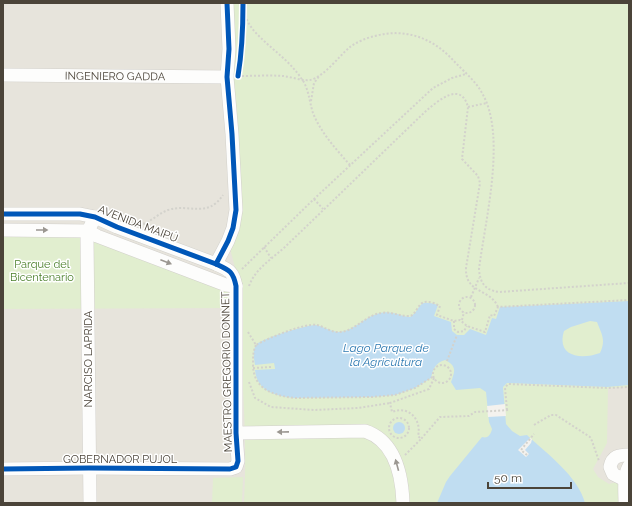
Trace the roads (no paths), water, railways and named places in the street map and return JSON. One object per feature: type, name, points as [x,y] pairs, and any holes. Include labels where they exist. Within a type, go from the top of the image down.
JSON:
[{"type":"street","points":[[216,264],[233,228],[236,210],[232,134],[235,75],[229,49],[227,3]]},
{"type":"street","name":"INGENIERO GADDA","points":[[3,75],[235,75]]},
{"type":"street","name":"AVENIDA MAIPÚ","points":[[3,214],[80,214],[95,217],[117,227],[229,270],[239,284]]},
{"type":"street","name":"NARCISO LAPRIDA","points":[[90,503],[88,231],[95,217]]},
{"type":"street","points":[[3,230],[88,231],[97,236],[226,285],[239,284]]},
{"type":"street","name":"MAESTRO GREGORIO DONNET","points":[[236,467],[238,461],[236,433],[239,284]]},
{"type":"street","points":[[236,433],[365,431],[373,434],[386,445],[395,457],[403,493],[403,503]]},
{"type":"street","points":[[625,480],[613,474],[610,467],[611,461],[617,456],[629,455]]},
{"type":"street","points":[[625,503],[625,480],[626,472],[629,466]]},
{"type":"street","name":"GOBERNADOR PUJOL","points":[[3,470],[89,468],[230,469],[236,467]]},
{"type":"water","name":"Lago Parque de la Agricultura","points":[[629,301],[629,385],[607,387],[507,383],[503,387],[506,424],[512,431],[520,436],[527,435],[569,474],[581,493],[585,503],[437,503],[450,476],[482,437],[489,436],[492,429],[489,422],[486,392],[480,388],[456,390],[451,382],[454,369],[452,364],[445,360],[435,367],[431,378],[415,388],[395,395],[372,397],[294,398],[280,396],[268,391],[263,388],[256,377],[255,370],[275,369],[274,363],[255,365],[255,346],[268,338],[295,329],[315,325],[339,332],[354,327],[370,317],[384,312],[410,317],[423,303],[431,303],[438,305],[434,316],[451,322],[452,331],[457,335],[464,335],[470,329],[486,335],[492,318],[496,319],[500,307]],"holes":[[[590,321],[597,322],[603,341],[600,353],[578,356],[567,351],[562,340],[564,331],[571,327]]]},
{"type":"water","points":[[399,422],[403,424],[405,428],[403,432],[399,434],[395,432],[393,428],[395,424]]},
{"type":"park label","name":"Parque del Bicentenario","points":[[42,270]]}]
